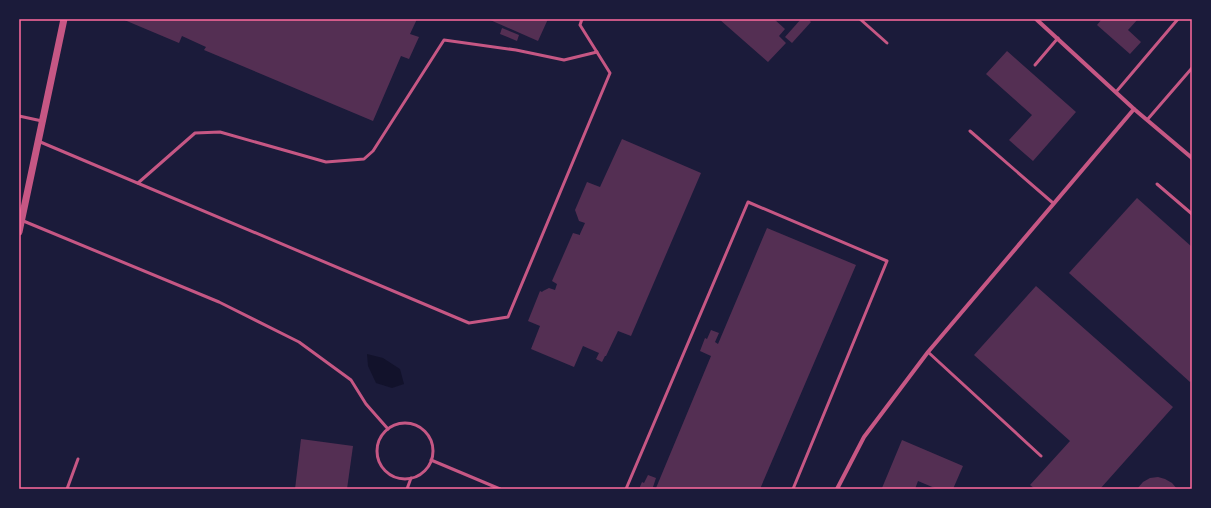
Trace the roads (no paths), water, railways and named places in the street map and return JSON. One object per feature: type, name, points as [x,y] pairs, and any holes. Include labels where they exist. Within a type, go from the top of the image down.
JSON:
[{"type":"street","points":[[19,232],[64,19]]},
{"type":"street","points":[[1037,19],[1134,109],[1192,158]]},
{"type":"street","points":[[837,489],[864,437],[928,352],[1134,109]]},
{"type":"lane","points":[[38,141],[469,323],[508,317],[610,73],[580,25],[582,19]]},
{"type":"lane","points":[[860,19],[887,43]]},
{"type":"lane","points":[[1116,92],[1178,19]]},
{"type":"lane","points":[[1035,65],[1058,38]]},
{"type":"lane","points":[[138,183],[195,133],[220,132],[326,162],[364,159],[374,151],[444,40],[516,50],[564,60],[597,52]]},
{"type":"lane","points":[[1147,120],[1192,68]]},
{"type":"lane","points":[[19,116],[42,121]]},
{"type":"lane","points":[[970,131],[1054,203]]},
{"type":"lane","points":[[1157,184],[1192,214]]},
{"type":"lane","points":[[626,489],[748,202],[887,261],[792,489]]},
{"type":"lane","points":[[22,220],[219,302],[299,342],[351,380],[366,404],[388,429]]},
{"type":"lane","points":[[928,352],[1041,456]]},
{"type":"lane","points":[[396,424],[414,424],[422,428],[428,434],[432,442],[433,451],[427,468],[420,474],[411,478],[393,476],[385,470],[380,463],[377,454],[378,444],[388,429],[396,424]]},
{"type":"lane","points":[[67,489],[78,459]]},
{"type":"lane","points":[[431,460],[500,489]]},
{"type":"lane","points":[[407,489],[411,478]]}]
